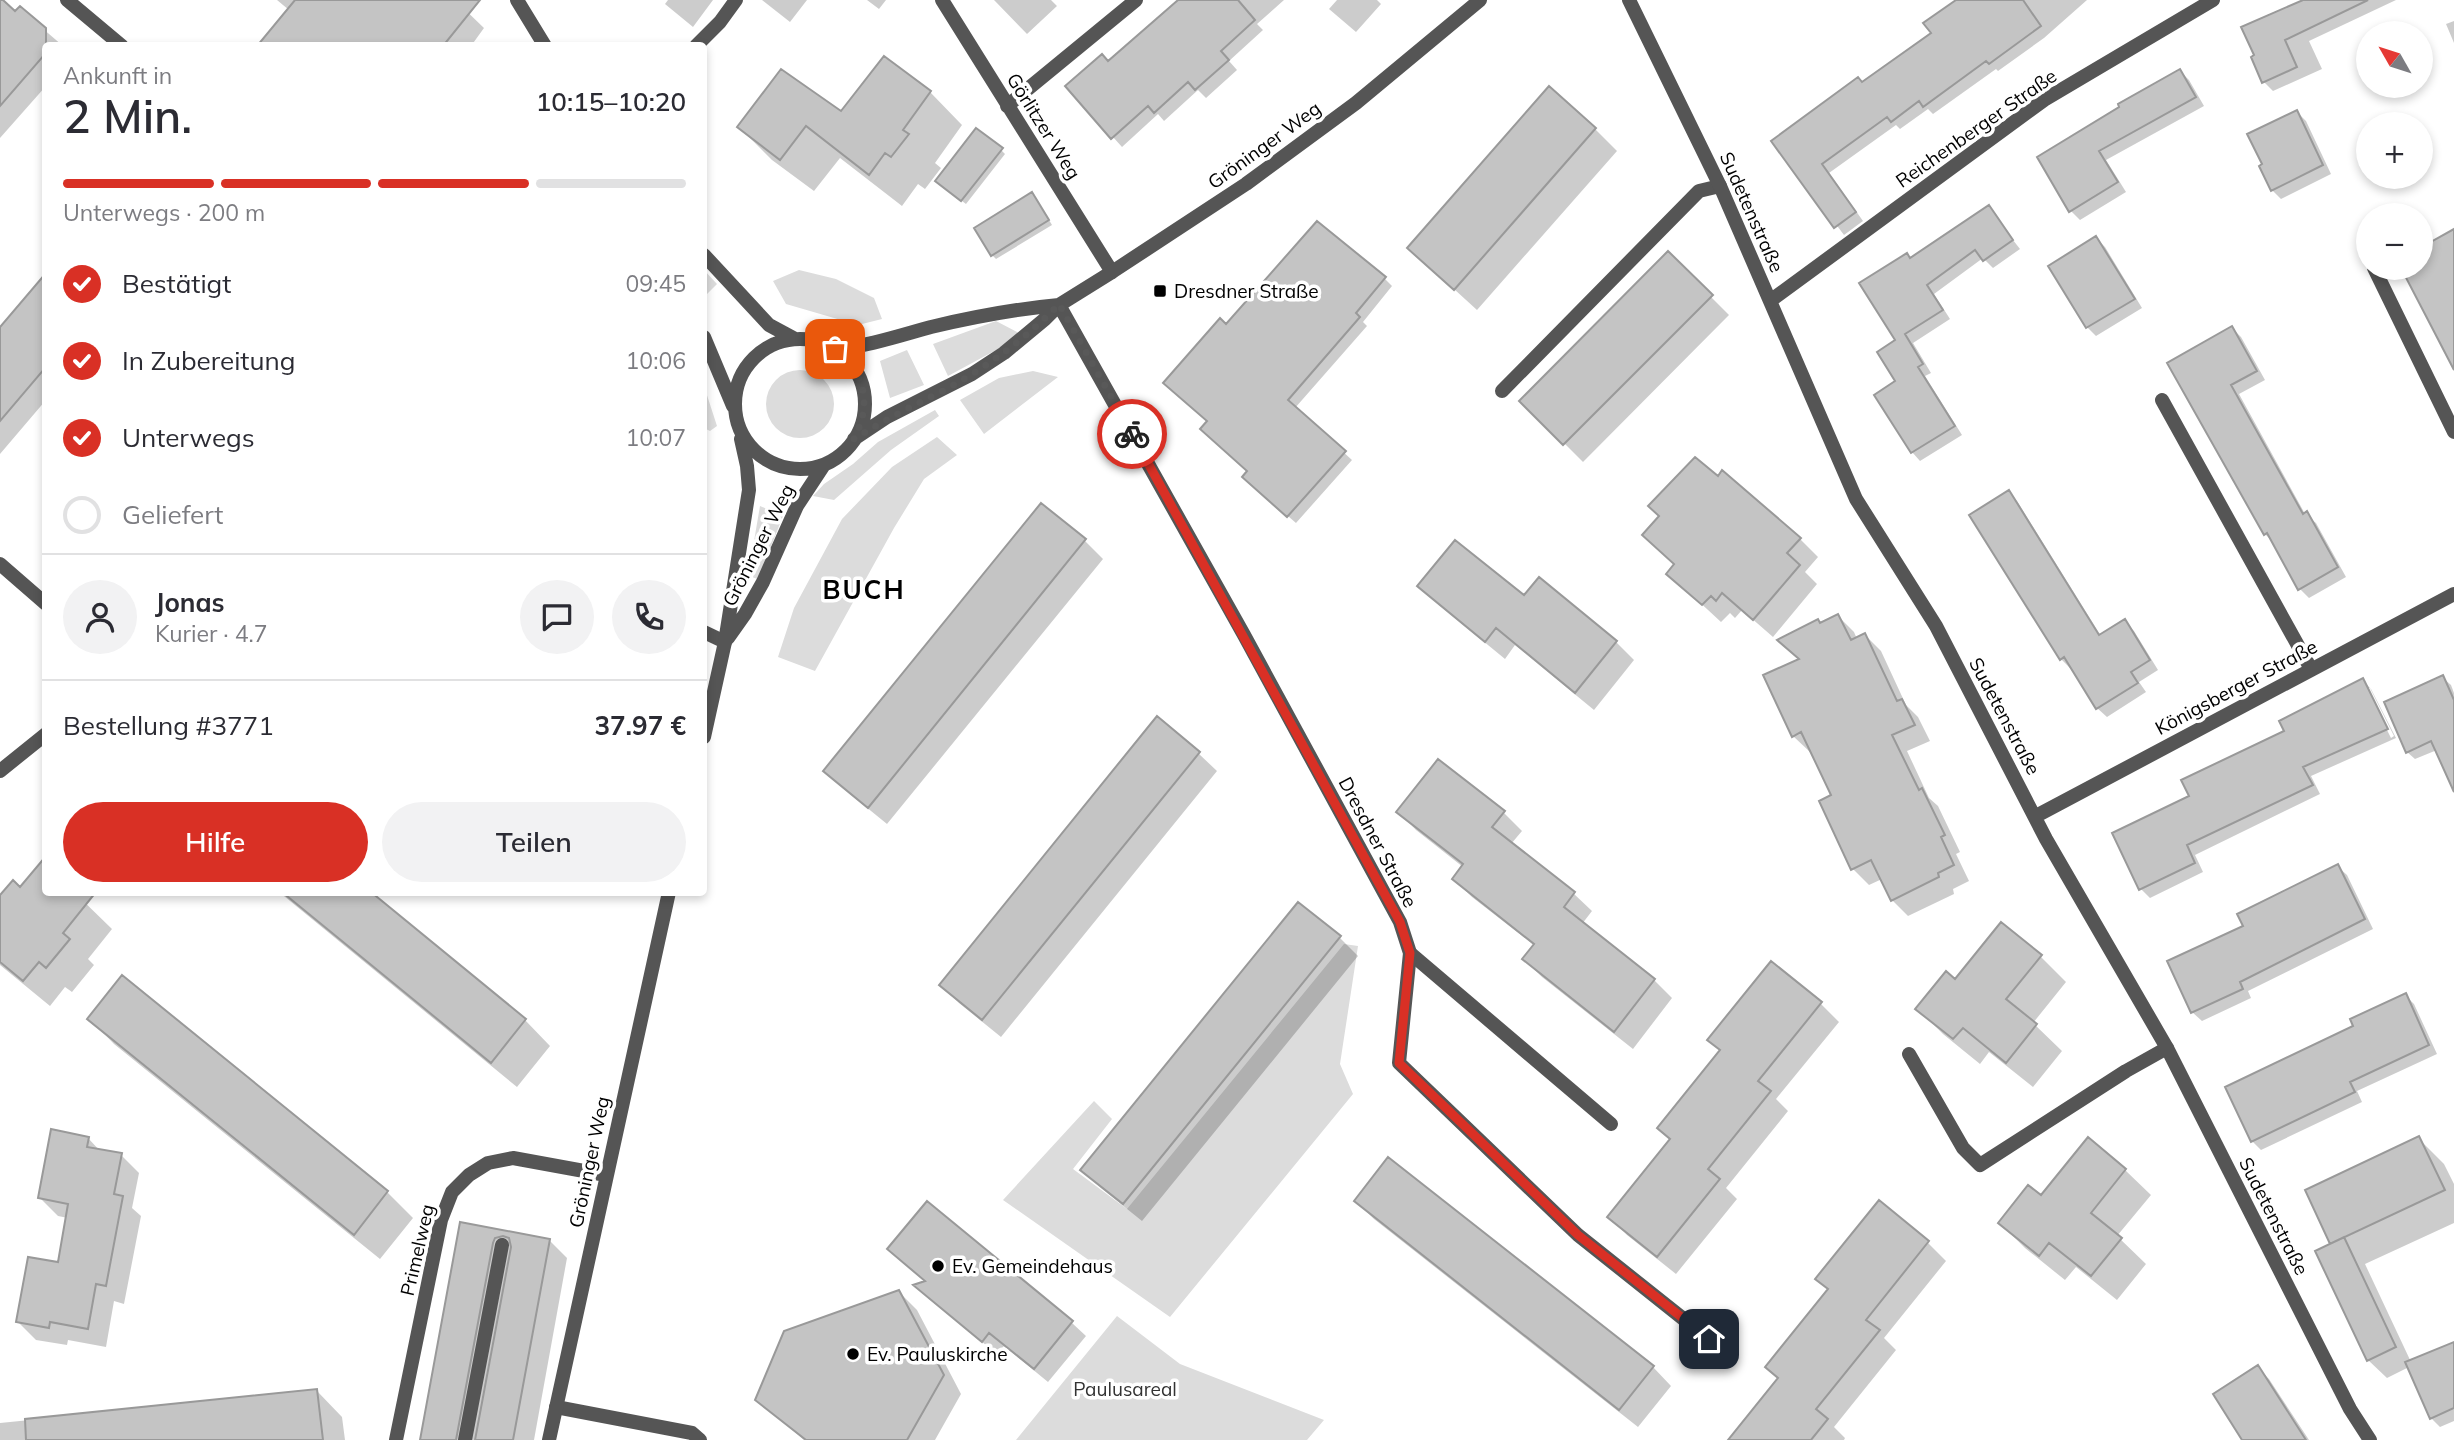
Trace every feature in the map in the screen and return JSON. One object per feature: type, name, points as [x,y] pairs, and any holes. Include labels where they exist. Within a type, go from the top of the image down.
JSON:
[{"type":"street","points":[[67,0],[117,42]]},
{"type":"street","points":[[517,0],[543,42]]},
{"type":"street","points":[[700,42],[720,22],[736,0]]},
{"type":"street","name":"Görlitzer Weg","points":[[942,0],[1112,272]]},
{"type":"street","points":[[1007,106],[1136,0]]},
{"type":"street","name":"Gröninger Weg","points":[[739,429],[750,447],[765,460],[784,467],[804,469],[824,464],[841,454],[854,439],[887,417],[972,374],[1003,353],[1059,304],[1268,168],[1356,103],[1480,0]]},
{"type":"street","name":"Sudetenstraße","points":[[1629,0],[1720,186],[1856,499],[1936,626],[2046,839],[2167,1048],[2350,1409],[2370,1440]]},
{"type":"street","name":"Reichenberger Straße","points":[[1770,301],[2044,100],[2213,0]]},
{"type":"street","points":[[1502,391],[1699,191],[1720,186]]},
{"type":"street","points":[[707,257],[769,325],[795,339]]},
{"type":"street","points":[[2380,280],[2454,432]]},
{"type":"street","name":"Gröninger Weg","points":[[707,723],[725,642],[749,490],[747,466],[734,410],[736,390],[743,371],[756,355],[774,344],[795,339],[816,340],[835,349],[865,346],[971,317],[1059,304]]},
{"type":"street","name":"Dresdner Straße","points":[[1059,304],[1238,624],[1400,922],[1410,953],[1399,1063],[1578,1235],[1730,1356]]},
{"type":"street","points":[[707,344],[734,410]]},
{"type":"street","points":[[835,349],[851,363],[861,382],[865,402],[863,421],[854,439]]},
{"type":"street","points":[[2162,400],[2311,669]]},
{"type":"street","name":"Gröninger Weg","points":[[725,642],[763,582],[797,506],[824,464]]},
{"type":"street","points":[[0,564],[42,601]]},
{"type":"street","name":"Königsberger Straße","points":[[2036,816],[2454,594]]},
{"type":"street","points":[[707,633],[725,642]]},
{"type":"street","points":[[0,771],[42,737]]},
{"type":"street","name":"Gröninger Weg","points":[[549,1440],[668,896]]},
{"type":"street","points":[[1410,953],[1612,1124]]},
{"type":"street","points":[[1909,1054],[1963,1148],[1980,1165],[2167,1048]]},
{"type":"street","name":"Primelweg","points":[[396,1440],[441,1220],[452,1192],[469,1175],[488,1163],[513,1158],[606,1175]]},
{"type":"street","points":[[465,1440],[502,1245]]},
{"type":"street","points":[[556,1407],[692,1433],[701,1440]]},
{"type":"green space","points":[[799,270],[836,279],[874,298],[882,319],[858,325],[786,304],[773,281]]},
{"type":"green space","points":[[707,273],[717,284],[707,294]]},
{"type":"green space","points":[[996,321],[1019,333],[1011,342],[948,376],[933,344]]},
{"type":"green space","points":[[907,350],[924,385],[890,398],[880,361]]},
{"type":"green space","points":[[800,370],[813,373],[824,380],[831,391],[834,404],[831,417],[824,428],[813,435],[800,438],[787,435],[776,428],[769,417],[766,404],[769,391],[776,380],[787,373]]},
{"type":"green space","points":[[1033,371],[1058,377],[984,434],[960,400],[999,378]]},
{"type":"green space","points":[[707,395],[717,426],[710,431],[707,430]]},
{"type":"green space","points":[[935,410],[939,416],[891,450],[834,500],[813,496],[824,484],[878,442]]},
{"type":"green space","points":[[937,437],[957,455],[924,479],[815,671],[778,657],[794,608],[842,519],[892,467]]},
{"type":"green space","points":[[760,506],[783,516],[758,579],[748,576]]},
{"type":"green space","points":[[1344,944],[1358,946],[1340,1064],[1353,1094],[1170,1317],[1003,1200],[1094,1101],[1112,1119],[1073,1169],[1127,1209]]},
{"type":"green space","name":"Paulusareal","points":[[1117,1316],[1180,1364],[1324,1420],[1307,1440],[1016,1440]]},
{"type":"building","points":[[0,0],[3,0],[15,11],[20,6],[46,28],[46,42],[42,42],[42,58],[0,106]]},
{"type":"building","points":[[295,0],[480,0],[446,42],[260,42]]},
{"type":"building","points":[[1178,0],[1238,0],[1255,20],[1221,51],[1229,60],[1195,90],[1188,82],[1154,113],[1148,106],[1111,139],[1065,86],[1102,54],[1108,61]]},
{"type":"building","points":[[1956,0],[2023,0],[2041,26],[1989,64],[1986,61],[1923,107],[1919,101],[1891,122],[1887,117],[1822,164],[1856,212],[1834,228],[1771,141],[1858,77],[1862,82],[1931,33],[1923,23]]},
{"type":"building","points":[[2303,0],[2368,0],[2285,40],[2297,67],[2262,83],[2251,57],[2254,55],[2241,27]]},
{"type":"building","points":[[884,56],[931,91],[903,130],[909,134],[891,157],[885,153],[869,175],[806,126],[780,160],[737,127],[781,69],[841,111]]},
{"type":"building","points":[[2180,69],[2196,97],[2099,151],[2118,182],[2069,212],[2037,157],[2119,107],[2118,104]]},
{"type":"building","points":[[1549,86],[1596,128],[1454,290],[1407,248]]},
{"type":"building","points":[[2297,110],[2323,165],[2271,191],[2259,166],[2262,164],[2247,134]]},
{"type":"building","points":[[976,128],[1003,148],[961,201],[935,181]]},
{"type":"building","points":[[1032,192],[1049,220],[991,256],[974,228]]},
{"type":"building","points":[[1989,205],[2013,240],[1983,261],[1975,250],[1927,285],[1943,310],[1905,334],[1923,364],[1918,367],[1955,426],[1911,453],[1874,395],[1895,381],[1877,352],[1895,340],[1859,283],[1907,253],[1910,258]]},
{"type":"building","points":[[1317,221],[1386,277],[1356,313],[1360,317],[1288,400],[1346,451],[1287,517],[1242,477],[1247,471],[1200,429],[1207,421],[1163,383],[1220,318],[1226,324]]},
{"type":"building","points":[[2454,229],[2454,370],[2407,280],[2433,280],[2433,241]]},
{"type":"building","points":[[2096,236],[2135,299],[2086,328],[2048,266]]},
{"type":"building","points":[[1668,251],[1713,295],[1563,445],[1519,401]]},
{"type":"building","points":[[42,278],[42,372],[0,421],[0,327]]},
{"type":"building","points":[[2232,326],[2257,371],[2231,385],[2303,514],[2307,511],[2338,567],[2298,590],[2167,363]]},
{"type":"building","points":[[1695,457],[1718,476],[1722,470],[1801,538],[1787,553],[1800,565],[1753,620],[1722,593],[1716,601],[1711,596],[1702,605],[1666,574],[1674,564],[1642,535],[1659,516],[1648,506]]},
{"type":"building","points":[[2009,490],[2099,635],[2125,619],[2150,660],[2131,672],[2138,683],[2096,709],[2064,657],[2060,660],[1969,515]]},
{"type":"building","points":[[1041,503],[1086,539],[868,808],[823,771]]},
{"type":"building","points":[[1455,540],[1524,595],[1539,577],[1617,641],[1575,693],[1496,628],[1485,642],[1417,586]]},
{"type":"building","points":[[1838,614],[1851,640],[1865,633],[1897,701],[1902,699],[1915,725],[1892,735],[1945,835],[1941,837],[1954,865],[1938,873],[1939,877],[1891,901],[1871,860],[1851,870],[1819,801],[1831,795],[1801,732],[1792,737],[1763,675],[1799,659],[1777,640],[1818,619],[1820,623]]},
{"type":"building","points":[[2443,675],[2454,700],[2454,792],[2431,741],[2406,753],[2384,702]]},
{"type":"building","points":[[2363,678],[2388,729],[2303,767],[2313,785],[2187,845],[2195,863],[2139,890],[2112,833],[2189,796],[2181,780],[2284,731],[2279,721]]},
{"type":"building","points":[[1157,716],[1200,752],[982,1020],[939,985]]},
{"type":"building","points":[[1438,759],[1505,811],[1492,827],[1575,892],[1564,907],[1655,979],[1614,1032],[1522,959],[1534,944],[1452,879],[1463,864],[1396,812]]},
{"type":"building","points":[[42,861],[42,896],[93,896],[63,933],[70,939],[46,968],[39,962],[23,981],[0,962],[0,895],[13,880],[20,887]]},
{"type":"building","points":[[2338,864],[2365,919],[2240,982],[2243,989],[2191,1013],[2167,961],[2243,926],[2237,914]]},
{"type":"building","points":[[287,896],[376,896],[526,1019],[491,1063]]},
{"type":"building","points":[[1298,902],[1341,936],[1123,1204],[1080,1170]]},
{"type":"building","points":[[2001,922],[2042,955],[2006,999],[2037,1024],[2006,1063],[1963,1028],[1953,1039],[1915,1009],[1946,971],[1955,979]]},
{"type":"building","points":[[1771,961],[1822,1002],[1758,1081],[1771,1091],[1708,1169],[1720,1179],[1657,1257],[1607,1217],[1670,1139],[1657,1128],[1720,1050],[1707,1040]]},
{"type":"building","points":[[122,975],[388,1191],[354,1235],[87,1019]]},
{"type":"building","points":[[2406,993],[2429,1045],[2350,1082],[2355,1092],[2251,1142],[2225,1087],[2353,1026],[2350,1019]]},
{"type":"building","points":[[51,1129],[89,1137],[87,1147],[122,1153],[114,1194],[123,1196],[106,1286],[96,1284],[88,1329],[50,1322],[49,1328],[16,1322],[28,1257],[58,1262],[68,1204],[38,1198]]},
{"type":"building","points":[[2419,1136],[2445,1190],[2330,1244],[2305,1190]]},
{"type":"building","points":[[2088,1137],[2126,1169],[2091,1213],[2122,1238],[2091,1276],[2049,1243],[2039,1256],[1998,1223],[2028,1185],[2041,1195]]},
{"type":"building","points":[[1388,1157],[1654,1366],[1619,1410],[1354,1201]]},
{"type":"building","points":[[1879,1200],[1929,1241],[1866,1320],[1880,1330],[1816,1409],[1828,1419],[1811,1440],[1728,1440],[1778,1378],[1765,1367],[1828,1289],[1815,1279]]},
{"type":"building","points":[[927,1201],[1073,1321],[1034,1369],[989,1333],[982,1342],[913,1285],[925,1281],[887,1249]]},
{"type":"building","points":[[460,1222],[550,1239],[513,1440],[475,1440],[511,1247],[509,1238],[503,1236],[495,1238],[493,1243],[456,1440],[420,1440]]},
{"type":"building","points":[[2344,1237],[2396,1347],[2367,1361],[2315,1251]]},
{"type":"building","name":"Ev. Pauluskirche","points":[[899,1290],[944,1375],[907,1440],[806,1440],[755,1400],[784,1331]]},
{"type":"building","points":[[2454,1342],[2454,1408],[2430,1419],[2405,1362]]},
{"type":"building","points":[[2258,1365],[2306,1440],[2242,1440],[2213,1394]]},
{"type":"building","points":[[317,1389],[323,1440],[26,1440],[25,1419]]},
{"type":"way so far","points":[[835,349],[851,363],[861,382],[865,402],[863,421],[854,439],[887,417],[972,374],[1003,353],[1059,304],[1132,434]]},
{"type":"place","name":"Dresdner Straße","points":[[1160,291]]},
{"type":"place","name":"Ev. Gemeindehaus","points":[[938,1266]]},
{"type":"place","name":"Ev. Pauluskirche","points":[[853,1354]]},
{"type":"district","name":"BUCH","points":[[864,589]]},
{"type":"route","points":[[1132,434],[1400,922],[1410,953],[1399,1063],[1578,1235],[1709,1339]]}]
